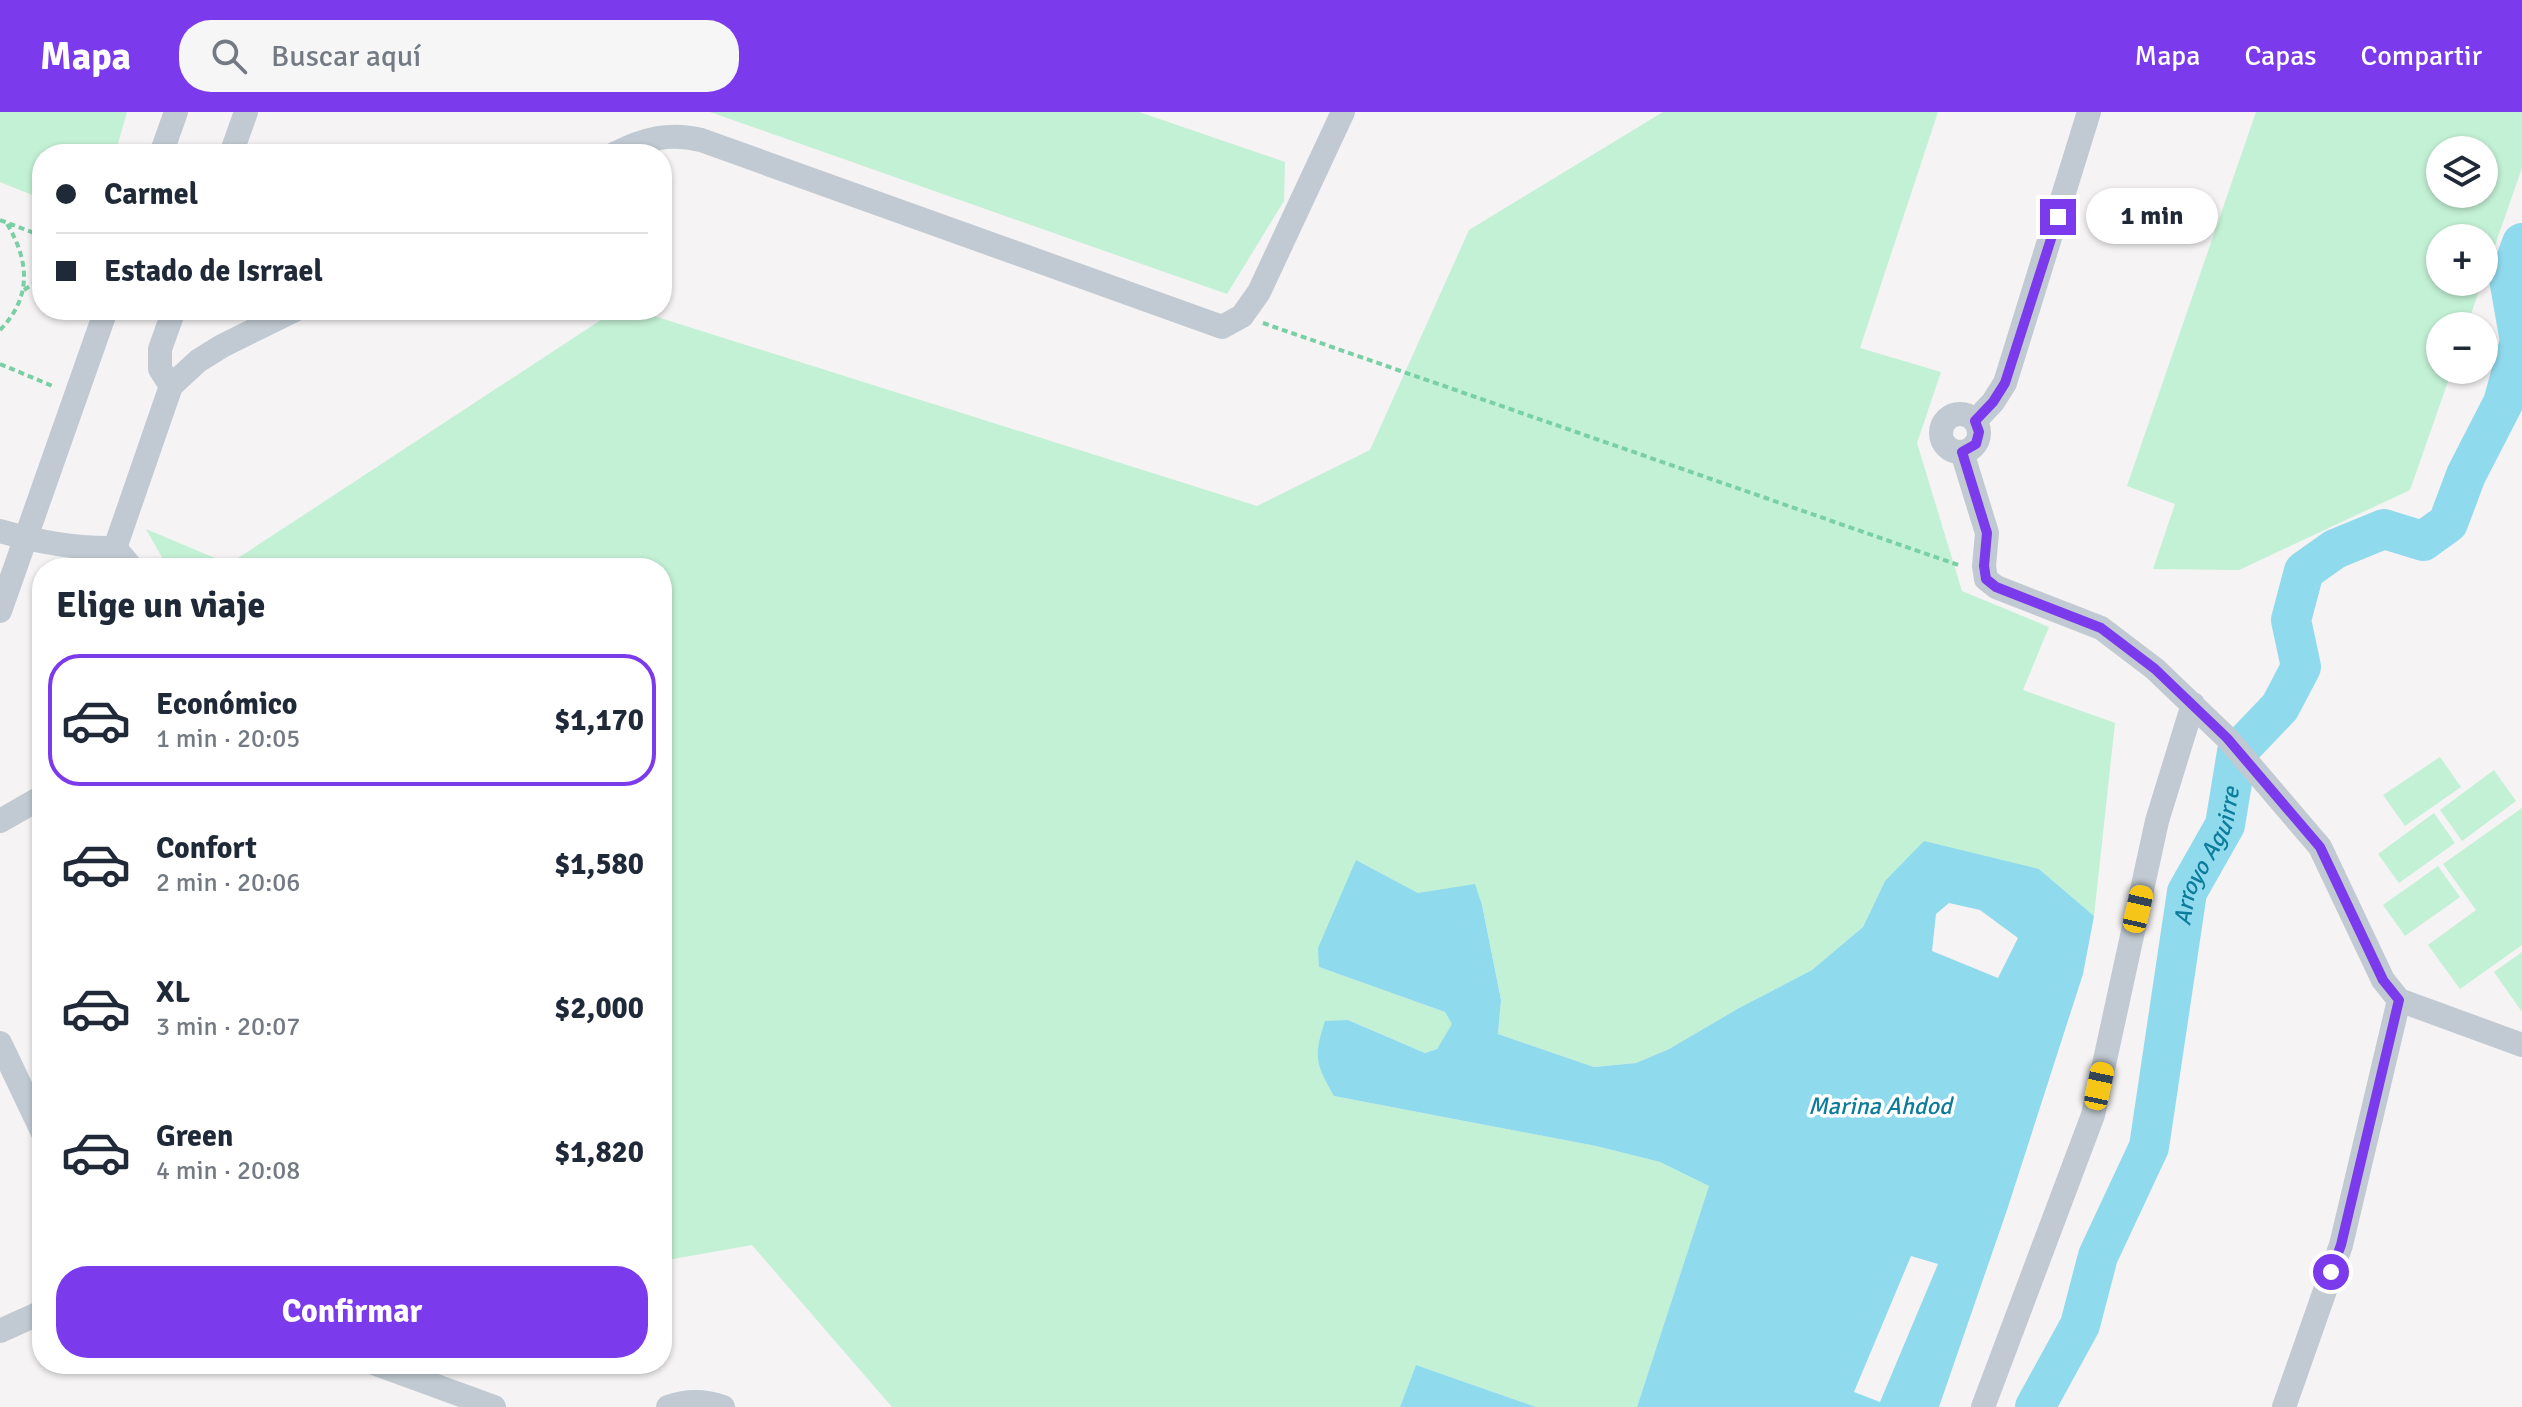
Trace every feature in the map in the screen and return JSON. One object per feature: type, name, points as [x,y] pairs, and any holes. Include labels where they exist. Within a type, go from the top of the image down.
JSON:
[{"type":"street","points":[[165,144],[176,112]]},
{"type":"street","points":[[235,144],[246,112]]},
{"type":"street","points":[[642,144],[662,137],[682,135],[701,140],[1222,327],[1242,316],[1259,292],[1343,112]]},
{"type":"street","points":[[1975,421],[2005,383],[2089,112]]},
{"type":"street","points":[[0,611],[102,320]]},
{"type":"street","points":[[170,320],[160,349],[160,369],[171,386]]},
{"type":"street","points":[[115,548],[171,386],[198,361],[275,320]]},
{"type":"street","points":[[1957,414],[1970,416],[1978,426],[1979,438],[1972,448],[1962,452],[1955,452],[1941,438],[1942,425],[1957,414]]},
{"type":"street","points":[[1962,452],[1987,533],[1986,579],[1996,587],[2101,628],[2155,669],[2227,738],[2320,847],[2383,980],[2399,1000],[2522,1045]]},
{"type":"street","points":[[0,531],[84,549],[115,548]]},
{"type":"street","points":[[115,548],[124,558]]},
{"type":"street","points":[[1983,1407],[2093,1115],[2157,821],[2193,704]]},
{"type":"street","points":[[0,821],[32,803]]},
{"type":"street","points":[[2284,1407],[2341,1245],[2399,1000]]},
{"type":"street","points":[[0,1043],[32,1110]]},
{"type":"street","points":[[0,1331],[32,1317]]},
{"type":"street","points":[[403,1374],[494,1407]]},
{"type":"street","points":[[668,1407],[694,1401],[723,1407]]},
{"type":"path","points":[[3,221],[32,232]]},
{"type":"path","points":[[0,330],[12,318],[23,291],[25,266],[19,243],[3,221]]},
{"type":"path","points":[[23,291],[32,285]]},
{"type":"path","points":[[1242,316],[1877,536],[1978,572],[1986,579]]},
{"type":"path","points":[[0,364],[76,395]]},
{"type":"green space","points":[[0,112],[127,112],[118,144],[32,144],[32,195],[0,182]]},
{"type":"green space","points":[[710,112],[1139,112],[1285,162],[1284,201],[1227,294]]},
{"type":"green space","points":[[1663,112],[1938,112],[1860,348],[1941,372],[1917,443],[1962,591],[2049,627],[2023,690],[2115,723],[2094,916],[2039,869],[1885,881],[1863,927],[1812,970],[1669,1049],[1636,1063],[1594,1067],[1498,1034],[1501,1000],[1482,905],[1418,893],[1356,860],[1319,967],[1445,1012],[1453,1024],[1437,1049],[1425,1053],[1348,1020],[1334,1096],[1596,1146],[1660,1162],[1709,1186],[1637,1407],[1536,1407],[1416,1365],[1400,1407],[892,1407],[752,1245],[672,1259],[672,558],[238,558],[601,320],[667,320],[1257,506],[1370,450],[1469,230]]},
{"type":"green space","points":[[2256,112],[2522,112],[2522,168],[2498,237],[2498,224],[2426,224],[2426,296],[2477,296],[2472,312],[2426,312],[2426,384],[2447,384],[2410,490],[2239,570],[2153,569],[2175,504],[2127,486]]},
{"type":"green space","points":[[146,529],[215,558],[162,558]]},
{"type":"green space","points":[[2440,757],[2461,787],[2405,826],[2383,795]]},
{"type":"green space","points":[[2494,770],[2516,801],[2462,841],[2440,810]]},
{"type":"green space","points":[[2522,808],[2522,945],[2460,989],[2428,945],[2476,910],[2443,864]]},
{"type":"green space","points":[[2434,813],[2455,843],[2399,883],[2378,854]]},
{"type":"green space","points":[[2438,866],[2460,897],[2405,936],[2383,905]]},
{"type":"green space","points":[[2522,952],[2522,1012],[2494,972]]},
{"type":"water","name":"Marina Ahdod","points":[[1924,841],[2039,869],[2094,916],[2083,974],[1939,1407],[1637,1407],[1709,1186],[1660,1162],[1596,1146],[1334,1096],[1320,1068],[1318,1053],[1325,1021],[1348,1020],[1425,1053],[1437,1049],[1452,1024],[1445,1012],[1319,967],[1318,948],[1356,860],[1418,893],[1475,884],[1501,1000],[1498,1034],[1594,1067],[1636,1063],[1669,1049],[1812,970],[1863,927],[1885,881]],"holes":[[[1949,903],[1980,910],[2018,938],[1998,978],[1932,951],[1936,914]],[[1911,1256],[1938,1264],[1880,1402],[1854,1392]]]},
{"type":"water","points":[[1416,1365],[1536,1407],[1400,1407]]},
{"type":"waterway","name":"Arroyo Aguirre","points":[[2035,1407],[2080,1325],[2098,1256],[2149,1147],[2187,892],[2225,825],[2237,752],[2280,707],[2301,667],[2291,620],[2304,571],[2335,549],[2384,529],[2423,541],[2448,523],[2466,475],[2503,403],[2520,341],[2509,279],[2522,243]]},
{"type":"route","points":[[2058,217],[2005,383],[1975,421],[1979,432],[1976,444],[1962,452],[1987,533],[1986,579],[1996,587],[2101,628],[2155,669],[2227,738],[2320,847],[2383,980],[2399,1000],[2341,1245],[2331,1272]]}]
